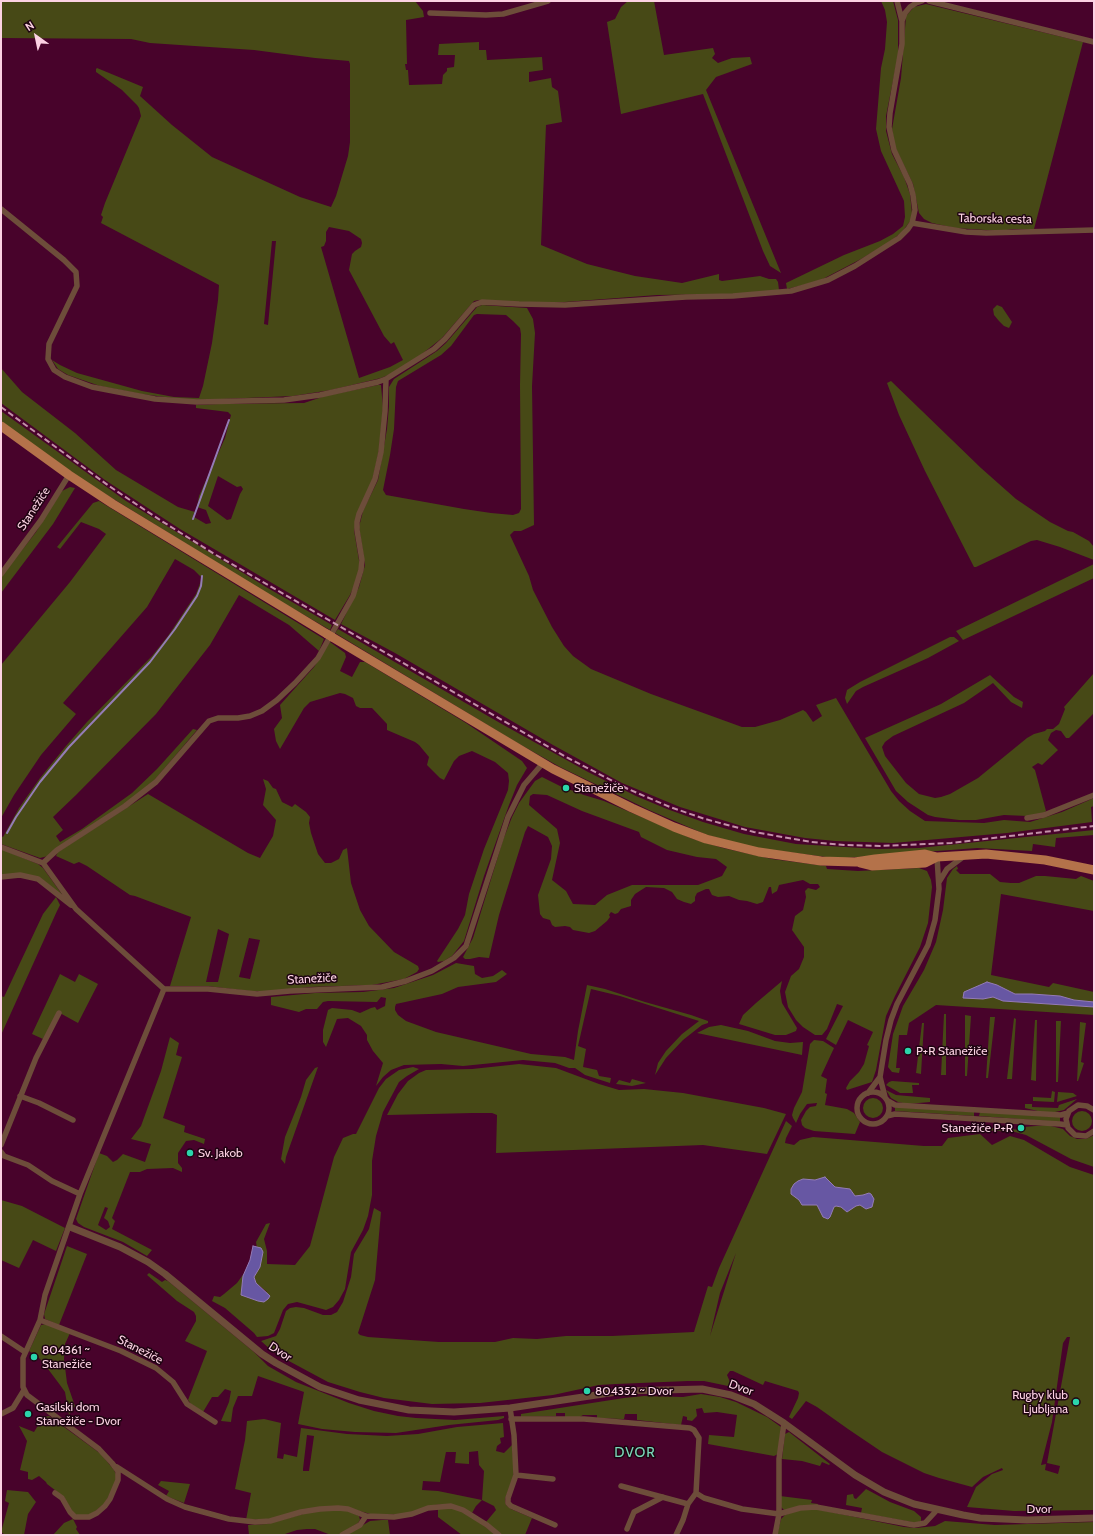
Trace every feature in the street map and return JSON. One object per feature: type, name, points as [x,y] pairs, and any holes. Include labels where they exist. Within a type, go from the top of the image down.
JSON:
[{"type":"main road","points":[[1,426],[113,504],[543,763],[632,808],[674,827],[706,839],[731,846],[785,857],[821,861],[855,862],[925,854],[937,856],[986,854],[1023,857],[1094,870]]},
{"type":"street","points":[[430,13],[486,15],[503,14],[548,1]]},
{"type":"street","points":[[1,209],[64,260],[76,272],[77,286],[55,330],[48,350],[48,359],[51,366],[58,373],[66,377],[103,390],[155,399],[197,402],[284,400],[320,394],[386,379],[434,349],[445,339],[474,305],[482,302],[564,304],[686,297],[733,296],[791,291],[828,280],[855,266],[898,238],[912,223],[914,210],[913,195],[910,184],[894,150],[889,127],[902,44],[902,21],[897,1]]},
{"type":"street","points":[[902,21],[905,13],[910,7],[922,1]]},
{"type":"street","points":[[929,1],[1094,42]]},
{"type":"street","name":"Taborska cesta","points":[[912,223],[966,232],[986,233],[1094,230]]},
{"type":"street","points":[[43,863],[57,850],[125,806],[156,782],[209,721],[218,718],[238,718],[250,716],[262,711],[277,700],[295,683],[318,658],[353,596],[362,570],[357,522],[359,514],[375,479],[381,452],[386,379]]},
{"type":"street","name":"Stanežiče","points":[[1,574],[41,520],[69,474]]},
{"type":"street","name":"Stanežiče","points":[[164,989],[176,990],[208,988],[257,994],[298,990],[382,987],[406,981],[432,970],[454,958],[466,946],[508,817],[524,785],[543,763]]},
{"type":"street","points":[[1027,818],[1044,815],[1094,795]]},
{"type":"street","points":[[1,846],[43,863],[76,909]]},
{"type":"street","points":[[939,882],[947,869],[968,854]]},
{"type":"street","points":[[880,1077],[858,1103],[858,1110],[861,1118],[872,1124],[881,1122],[887,1116],[889,1109],[880,1077],[891,1020],[900,999],[928,945],[935,920],[939,882],[937,856]]},
{"type":"street","points":[[1,877],[20,875],[38,878],[76,909],[164,989],[80,1194],[70,1227],[45,1295],[40,1320],[25,1352],[22,1376],[24,1390],[29,1398],[99,1450],[120,1470],[167,1499],[185,1507],[229,1520],[255,1522],[270,1521],[301,1512],[338,1508],[348,1509],[366,1516],[386,1518],[412,1514],[428,1508],[451,1506],[463,1510],[487,1525],[499,1535]]},
{"type":"street","points":[[1,1145],[36,1058],[59,1013]]},
{"type":"street","points":[[868,1093],[875,1092],[892,1104],[901,1105],[1061,1115],[1068,1113]]},
{"type":"street","points":[[20,1096],[39,1103],[73,1120]]},
{"type":"street","points":[[1094,1110],[1087,1106],[1075,1106],[1068,1113],[1066,1119],[1066,1125],[1071,1132],[1078,1136],[1086,1136],[1094,1130]]},
{"type":"street","points":[[887,1116],[895,1114],[1066,1125]]},
{"type":"street","points":[[1,1152],[4,1156],[28,1165],[52,1181],[80,1194]]},
{"type":"street","name":"Dvor","points":[[70,1227],[120,1247],[148,1262],[165,1274],[262,1354],[292,1372],[327,1389],[374,1404],[409,1410],[454,1412],[510,1408],[623,1391],[697,1389],[718,1392],[744,1399],[784,1423],[855,1475],[884,1492],[914,1504],[962,1515],[998,1519],[1069,1520],[1094,1518]]},
{"type":"street","name":"Stanežiče","points":[[40,1320],[121,1351],[156,1368],[173,1382],[187,1404],[215,1422]]},
{"type":"street","points":[[1,1336],[25,1352]]},
{"type":"street","points":[[1,1414],[13,1408],[24,1390]]},
{"type":"street","points":[[510,1408],[514,1435],[516,1475],[508,1498],[508,1503],[555,1525]]},
{"type":"street","points":[[511,1419],[584,1419],[690,1428],[694,1430],[699,1438],[696,1493],[688,1504],[676,1535]]},
{"type":"street","points":[[776,1535],[779,1514],[779,1459],[784,1423]]},
{"type":"street","points":[[55,1493],[62,1498],[70,1512],[75,1517],[89,1518],[97,1514],[110,1498],[118,1480],[118,1471],[112,1463]]},
{"type":"street","points":[[516,1475],[553,1479]]},
{"type":"street","points":[[621,1486],[688,1504]]},
{"type":"street","points":[[696,1493],[704,1498],[742,1509],[779,1514],[800,1508],[816,1507],[914,1525],[925,1523],[937,1510]]},
{"type":"street","points":[[627,1529],[634,1512],[663,1497]]},
{"type":"street","points":[[342,1535],[360,1525],[366,1516]]},
{"type":"shaded area","points":[[1,1],[415,1],[423,11],[424,17],[406,20],[407,64],[405,64],[406,70],[408,70],[409,85],[442,84],[443,75],[447,71],[447,68],[454,67],[455,55],[438,55],[439,44],[479,42],[479,50],[486,50],[487,60],[542,57],[543,70],[529,72],[529,82],[551,78],[552,87],[558,91],[562,122],[546,125],[541,245],[587,264],[635,276],[682,283],[719,274],[719,280],[722,281],[760,276],[769,279],[776,279],[779,290],[736,294],[657,295],[565,302],[537,303],[474,301],[442,338],[417,358],[391,374],[381,378],[331,390],[293,396],[199,400],[141,394],[100,386],[68,375],[58,369],[52,360],[77,373],[142,391],[174,397],[199,398],[212,343],[219,285],[101,223],[103,217],[101,215],[105,203],[141,116],[137,105],[122,90],[96,72],[96,69],[97,68],[143,87],[140,96],[172,125],[212,157],[300,197],[331,207],[336,196],[348,156],[350,142],[350,64],[349,61],[254,50],[150,43],[131,39],[1,38]],"holes":[[[329,227],[349,231],[361,239],[361,247],[352,254],[349,270],[384,336],[391,344],[394,342],[403,360],[390,367],[359,378],[321,247],[324,246],[326,241],[326,232]],[[272,241],[276,241],[268,325],[264,324]]]},
{"type":"shaded area","points":[[628,1],[654,1],[664,55],[713,48],[715,54],[712,58],[718,63],[732,58],[750,57],[752,64],[716,77],[706,90],[781,273],[770,266],[763,251],[703,94],[621,114],[607,22],[615,19],[621,7]]},
{"type":"shaded area","points":[[881,1],[893,1],[898,20],[898,56],[886,116],[886,131],[892,154],[904,177],[910,194],[912,213],[911,220],[902,232],[888,243],[861,259],[819,281],[787,289],[786,283],[844,255],[880,241],[893,234],[903,226],[905,217],[904,201],[881,151],[876,129],[881,68],[885,49],[887,22],[885,10]]},
{"type":"shaded area","points":[[926,4],[1083,42],[1034,229],[1013,229],[1000,231],[955,228],[932,223],[924,219],[919,213],[913,184],[895,147],[892,129],[901,78],[906,16],[914,7]]},
{"type":"shaded area","points":[[482,305],[527,308],[533,319],[535,333],[532,386],[534,525],[521,531],[514,531],[510,535],[529,576],[533,590],[552,627],[564,646],[573,656],[591,669],[651,694],[742,727],[755,727],[780,720],[803,710],[813,722],[822,716],[816,705],[836,698],[891,791],[910,811],[925,821],[984,823],[1004,820],[1030,822],[1062,812],[1094,798],[1094,806],[1091,807],[1092,822],[1007,833],[893,843],[835,841],[805,838],[745,827],[680,807],[622,783],[553,745],[395,653],[341,624],[359,587],[365,565],[359,527],[363,511],[378,480],[387,429],[389,387],[394,379],[437,351],[446,343],[477,307]],"holes":[[[474,315],[506,315],[520,328],[521,334],[521,509],[519,513],[513,515],[491,513],[386,495],[383,490],[394,429],[396,387],[398,381],[441,355],[451,346]]]},
{"type":"shaded area","points":[[997,305],[1002,307],[1012,322],[1009,328],[1004,326],[994,315],[993,309]]},
{"type":"shaded area","points":[[1,368],[22,392],[75,433],[116,470],[178,507],[195,512],[193,515],[194,517],[206,524],[211,523],[206,510],[197,507],[199,496],[225,438],[231,415],[228,412],[196,408],[196,405],[304,403],[325,396],[381,385],[383,408],[379,450],[373,478],[354,530],[360,566],[350,595],[335,620],[180,529],[105,480],[1,403]],"holes":[[[218,476],[237,487],[241,486],[243,489],[231,519],[227,520],[208,506]]]},
{"type":"shaded area","points":[[891,381],[981,468],[1016,499],[1050,522],[1089,541],[1094,547],[1094,560],[1037,540],[1031,541],[974,567],[925,471],[899,415],[887,383]]},
{"type":"shaded area","points":[[1,411],[126,501],[266,587],[332,625],[330,630],[263,591],[86,482],[1,422]]},
{"type":"shaded area","points":[[70,487],[75,488],[53,524],[1,593],[1,577],[36,532],[62,491]]},
{"type":"shaded area","points":[[99,501],[324,639],[319,651],[289,625],[239,595],[210,645],[156,714],[53,817],[63,830],[56,836],[60,842],[82,829],[132,793],[157,769],[193,729],[197,730],[152,783],[140,793],[48,856],[40,858],[1,844],[1,836],[3,837],[19,808],[40,778],[66,746],[87,722],[152,656],[168,636],[196,594],[202,578],[194,570],[175,559],[147,607],[63,703],[76,714],[41,755],[14,795],[1,818],[1,665],[70,582],[106,534],[99,529],[81,522],[60,549],[57,547],[93,503]]},
{"type":"shaded area","points":[[1094,564],[1094,578],[963,640],[956,631]]},
{"type":"shaded area","points":[[338,629],[588,772],[636,796],[667,809],[703,822],[744,834],[796,844],[878,849],[919,848],[1094,830],[1094,835],[1056,838],[1055,847],[1033,844],[1032,851],[977,848],[845,858],[756,848],[707,835],[649,810],[560,767],[335,633]]},
{"type":"shaded area","points":[[950,637],[954,637],[959,641],[928,658],[863,687],[856,691],[847,704],[845,698],[847,690]]},
{"type":"shaded area","points":[[330,642],[345,653],[346,657],[340,671],[352,677],[360,662],[365,662],[466,723],[522,761],[527,768],[517,785],[509,805],[484,876],[464,941],[452,956],[444,961],[437,961],[458,929],[465,915],[469,894],[484,849],[508,790],[508,773],[495,762],[472,751],[459,756],[454,761],[444,780],[427,765],[429,757],[419,745],[387,730],[387,724],[372,708],[360,708],[356,706],[353,698],[340,693],[310,702],[304,708],[280,749],[276,741],[274,729],[282,718],[280,705],[314,667]]},
{"type":"shaded area","points":[[1094,673],[1094,713],[1069,738],[1066,738],[1061,731],[1056,730],[1051,733],[1048,740],[1058,750],[1042,765],[1038,763],[1032,767],[1035,770],[1046,811],[1042,814],[1027,816],[1004,815],[976,820],[959,820],[928,815],[908,802],[896,791],[865,738],[941,704],[990,675],[1014,697],[1023,702],[1022,708],[1011,702],[993,683],[964,703],[893,736],[885,742],[882,747],[885,756],[906,783],[919,794],[935,798],[941,797],[950,794],[978,778],[1027,738],[1047,729],[1053,729],[1059,724],[1065,709],[1064,707]]},
{"type":"shaded area","points":[[542,777],[566,789],[604,801],[693,839],[723,848],[772,859],[826,866],[827,869],[858,871],[919,868],[927,871],[932,887],[928,923],[920,947],[886,1016],[876,1070],[872,1082],[847,1090],[846,1088],[864,1064],[869,1046],[867,1045],[873,1032],[848,1020],[836,1045],[826,1039],[843,1006],[837,1004],[827,1029],[822,1035],[815,1035],[803,1027],[796,1020],[788,1007],[785,992],[791,976],[799,969],[804,957],[804,947],[792,930],[795,916],[803,910],[806,897],[805,891],[808,888],[816,890],[820,887],[818,884],[810,884],[803,880],[779,885],[777,891],[772,894],[771,887],[769,887],[763,902],[757,904],[729,896],[718,897],[712,895],[709,889],[706,889],[697,893],[695,901],[691,904],[677,899],[672,892],[664,888],[646,887],[635,894],[631,900],[631,906],[621,909],[615,914],[611,912],[607,921],[595,931],[589,933],[573,930],[570,927],[565,926],[555,927],[552,925],[550,920],[543,918],[540,914],[538,895],[551,859],[552,846],[548,837],[528,826],[499,915],[489,958],[479,957],[465,959],[463,957],[473,938],[503,840],[512,817],[519,803],[535,781]],"holes":[[[533,794],[547,795],[582,811],[639,832],[641,837],[667,850],[697,857],[716,859],[727,867],[722,876],[698,885],[632,885],[607,895],[595,905],[573,904],[566,891],[552,880],[560,843],[557,829],[529,805],[530,796]]]},
{"type":"shaded area","points":[[263,779],[268,781],[273,788],[276,789],[282,802],[292,807],[295,804],[310,817],[309,823],[311,833],[318,854],[325,863],[331,863],[339,859],[343,850],[347,848],[351,883],[360,910],[369,926],[394,952],[418,966],[419,969],[417,972],[404,979],[372,985],[310,987],[278,991],[249,991],[207,986],[170,986],[191,917],[130,895],[87,866],[79,862],[74,864],[56,856],[58,852],[148,794],[248,853],[260,858],[273,836],[276,820],[263,805],[266,789]],"holes":[[[218,929],[229,934],[218,982],[206,982]],[[249,938],[260,940],[250,979],[239,977]]]},
{"type":"shaded area","points":[[1,849],[38,864],[43,868],[64,897],[39,877],[1,875]]},
{"type":"shaded area","points":[[957,866],[958,869],[956,870],[960,874],[990,874],[1000,882],[1019,883],[1036,876],[1076,879],[1081,876],[1094,881],[1094,911],[1001,894],[991,975],[1049,987],[1053,983],[1094,992],[1094,1002],[1074,1000],[1060,996],[1015,994],[997,985],[983,999],[993,997],[1003,1001],[1094,1007],[1094,1015],[936,1005],[909,1023],[907,1035],[899,1035],[896,1068],[900,1068],[899,1073],[892,1072],[888,1067],[893,1034],[903,1006],[924,970],[936,942],[943,910],[947,878]]},
{"type":"shaded area","points":[[56,897],[60,905],[1,1035],[1,996],[4,997],[43,914]]},
{"type":"shaded area","points":[[456,963],[474,966],[475,974],[482,978],[493,976],[502,970],[507,974],[496,982],[458,987],[442,994],[396,1004],[395,1010],[398,1015],[406,1021],[436,1032],[531,1054],[565,1057],[574,1060],[587,985],[691,1015],[708,1021],[708,1023],[702,1025],[683,1040],[666,1058],[655,1075],[658,1063],[666,1051],[682,1034],[699,1021],[620,996],[591,989],[578,1046],[586,1049],[583,1067],[597,1070],[599,1076],[611,1078],[610,1083],[585,1075],[575,1068],[569,1068],[555,1063],[523,1060],[463,1066],[441,1064],[404,1065],[391,1070],[376,1086],[383,1063],[373,1051],[367,1040],[367,1035],[361,1026],[348,1018],[337,1019],[326,1047],[323,1042],[323,1030],[328,1010],[332,1008],[352,1010],[360,1013],[375,1007],[377,1010],[385,1006],[386,998],[381,997],[377,1002],[328,1001],[323,1002],[317,1009],[306,1009],[299,1012],[271,1005],[271,997],[315,993],[363,992],[394,988],[433,975]]},
{"type":"shaded area","points":[[60,974],[75,982],[79,974],[98,984],[78,1023],[58,1012],[43,1039],[32,1034]]},
{"type":"shaded area","points":[[782,981],[780,991],[782,1003],[797,1028],[796,1031],[786,1035],[775,1035],[739,1024],[743,1015]]},
{"type":"shaded area","points":[[987,982],[1015,994],[1060,996],[1074,1000],[1094,1002],[1094,1007],[1003,1001],[993,997],[983,999],[963,998],[964,992]]},
{"type":"shaded area","points":[[944,1014],[946,1014],[946,1075],[941,1075]]},
{"type":"shaded area","points":[[965,1015],[971,1016],[967,1076],[965,1076]]},
{"type":"shaded area","points":[[990,1017],[995,1017],[988,1078],[986,1078]]},
{"type":"shaded area","points":[[1014,1018],[1016,1019],[1012,1079],[1007,1079]]},
{"type":"shaded area","points":[[1035,1020],[1037,1020],[1036,1081],[1031,1080]]},
{"type":"shaded area","points":[[1056,1021],[1061,1021],[1058,1082],[1056,1082]]},
{"type":"shaded area","points":[[1080,1022],[1086,1023],[1081,1062],[1084,1063],[1077,1081]]},
{"type":"shaded area","points":[[922,1023],[924,1023],[921,1074],[916,1073]]},
{"type":"shaded area","points":[[721,1025],[748,1031],[775,1041],[790,1043],[803,1042],[802,1055],[697,1033],[709,1027]]},
{"type":"shaded area","points":[[170,1037],[179,1043],[176,1055],[182,1057],[163,1118],[185,1126],[184,1132],[205,1139],[204,1144],[194,1140],[186,1141],[178,1153],[178,1163],[182,1168],[182,1172],[173,1168],[147,1169],[140,1172],[130,1172],[112,1218],[115,1221],[112,1229],[152,1250],[147,1256],[123,1242],[84,1227],[78,1223],[76,1219],[99,1153],[107,1156],[113,1162],[123,1154],[145,1162],[151,1144],[131,1139],[141,1126],[161,1071]],"holes":[[[105,1207],[108,1208],[104,1218],[108,1221],[110,1227],[106,1230],[98,1225]]]},
{"type":"shaded area","points":[[814,1040],[823,1041],[834,1048],[821,1076],[827,1079],[825,1105],[847,1109],[854,1113],[860,1122],[855,1134],[814,1131],[805,1128],[802,1125],[801,1120],[806,1111],[810,1107],[816,1106],[817,1103],[807,1104],[796,1123],[793,1118],[792,1115],[794,1108],[802,1092],[810,1044]]},
{"type":"shaded area","points":[[519,1064],[556,1068],[619,1090],[644,1089],[683,1093],[764,1108],[786,1114],[767,1154],[703,1145],[496,1153],[497,1115],[492,1113],[387,1115],[398,1094],[408,1081],[426,1070],[472,1069]]},
{"type":"shaded area","points":[[318,1067],[286,1157],[285,1164],[281,1159],[285,1137],[306,1080],[315,1068]]},
{"type":"shaded area","points":[[413,1067],[419,1069],[399,1082],[383,1112],[376,1136],[372,1161],[372,1195],[368,1216],[363,1230],[351,1252],[345,1289],[339,1300],[333,1307],[326,1310],[297,1302],[288,1304],[283,1310],[274,1333],[268,1336],[257,1337],[225,1308],[212,1301],[214,1296],[220,1297],[224,1294],[237,1283],[245,1272],[243,1276],[241,1295],[258,1301],[267,1292],[256,1283],[254,1277],[260,1267],[256,1242],[266,1224],[270,1223],[264,1239],[267,1251],[267,1264],[295,1265],[310,1246],[334,1157],[343,1138],[356,1134],[379,1088],[386,1079],[399,1070]]},
{"type":"shaded area","points":[[632,1079],[646,1083],[632,1086],[616,1084],[619,1080],[630,1083]]},
{"type":"shaded area","points":[[892,1081],[919,1083],[919,1085],[912,1085],[913,1093],[900,1093],[886,1085]]},
{"type":"shaded area","points":[[886,1090],[896,1095],[930,1098],[930,1102],[908,1104],[898,1102],[891,1098]]},
{"type":"shaded area","points":[[1052,1091],[1055,1092],[1054,1102],[1033,1101],[1033,1097],[1051,1098]]},
{"type":"shaded area","points":[[1058,1092],[1073,1093],[1077,1096],[1057,1102]]},
{"type":"shaded area","points":[[869,1098],[877,1098],[883,1104],[883,1112],[877,1118],[869,1118],[863,1112],[863,1104]]},
{"type":"shaded area","points":[[1077,1099],[1064,1110],[1055,1112],[1042,1112],[1025,1108],[1025,1104],[1032,1104],[1032,1107],[1058,1108],[1059,1105]]},
{"type":"shaded area","points":[[895,1107],[974,1112],[974,1116],[895,1111]]},
{"type":"shaded area","points":[[1078,1111],[1086,1111],[1092,1117],[1092,1125],[1086,1131],[1078,1131],[1072,1125],[1072,1117]]},
{"type":"shaded area","points":[[980,1112],[1060,1117],[1060,1122],[979,1116]]},
{"type":"shaded area","points":[[786,1121],[792,1126],[785,1143],[794,1145],[800,1140],[813,1137],[924,1146],[942,1146],[948,1138],[980,1134],[992,1145],[1010,1136],[1024,1140],[1070,1167],[1094,1175],[1094,1510],[1014,1511],[967,1507],[976,1487],[992,1474],[1003,1470],[1002,1468],[983,1477],[972,1487],[924,1473],[882,1452],[806,1401],[792,1419],[789,1417],[798,1398],[798,1391],[765,1381],[763,1385],[733,1371],[730,1371],[727,1375],[730,1382],[728,1386],[704,1381],[599,1385],[553,1395],[480,1403],[432,1404],[384,1398],[328,1382],[287,1360],[271,1350],[261,1341],[276,1336],[286,1311],[290,1308],[304,1308],[323,1315],[331,1315],[337,1312],[343,1302],[351,1277],[354,1254],[369,1229],[374,1208],[381,1212],[375,1280],[358,1333],[368,1337],[439,1342],[495,1342],[513,1338],[537,1339],[566,1336],[612,1336],[694,1332],[708,1286],[712,1287],[719,1268]],"holes":[[[736,1253],[710,1336],[720,1293]],[[1067,1337],[1070,1337],[1047,1463],[1060,1466],[1058,1474],[1045,1470],[1046,1464],[1041,1465],[1052,1422],[1063,1343]]]},
{"type":"shaded area","points":[[943,1125],[1023,1130],[1024,1127],[1047,1125],[1063,1129],[1070,1136],[1077,1139],[1086,1139],[1094,1135],[1094,1167],[1071,1159],[1026,1135],[1015,1132],[944,1128]]},
{"type":"shaded area","points":[[825,1177],[835,1187],[850,1189],[855,1196],[869,1193],[871,1194],[874,1199],[872,1207],[866,1209],[860,1205],[847,1212],[841,1207],[836,1206],[828,1219],[823,1217],[817,1205],[802,1205],[799,1200],[791,1194],[791,1189],[798,1181],[803,1179],[815,1180]]},
{"type":"shaded area","points":[[1,1200],[22,1206],[65,1228],[56,1251],[33,1240],[19,1268],[1,1260]]},
{"type":"shaded area","points":[[67,1246],[87,1254],[59,1325],[45,1319],[44,1314]]},
{"type":"shaded area","points":[[253,1246],[261,1248],[263,1252],[260,1267],[254,1277],[256,1283],[270,1296],[264,1302],[241,1295],[243,1276],[250,1260]]},
{"type":"shaded area","points":[[149,1273],[162,1282],[165,1280],[168,1281],[254,1352],[268,1366],[296,1382],[349,1403],[374,1411],[398,1416],[455,1420],[504,1416],[504,1418],[396,1433],[355,1432],[322,1429],[298,1424],[304,1392],[258,1376],[252,1396],[238,1396],[233,1408],[231,1422],[221,1421],[229,1402],[231,1391],[225,1389],[218,1397],[212,1397],[203,1412],[191,1404],[188,1400],[207,1351],[185,1341],[196,1321],[196,1316],[194,1312],[177,1301],[147,1275]]},
{"type":"shaded area","points":[[46,1324],[70,1333],[65,1344],[64,1359],[67,1383],[75,1406],[69,1415],[65,1392],[42,1361],[29,1351],[41,1325]]},
{"type":"shaded area","points":[[701,1394],[720,1397],[736,1402],[767,1417],[781,1427],[778,1454],[774,1456],[708,1444],[709,1435],[734,1437],[737,1415],[717,1412],[704,1413],[702,1408],[696,1409],[697,1416],[692,1421],[687,1420],[687,1417],[683,1416],[681,1425],[637,1420],[637,1414],[625,1414],[624,1419],[597,1418],[597,1415],[583,1415],[578,1418],[565,1417],[565,1413],[556,1413],[556,1416],[521,1417],[521,1414],[624,1398],[644,1396],[683,1397]]},
{"type":"shaded area","points":[[49,1416],[101,1454],[116,1474],[116,1483],[105,1503],[92,1514],[80,1517],[72,1512],[64,1497],[39,1476],[32,1480],[28,1479],[28,1472],[20,1470],[27,1441],[19,1426],[34,1432],[42,1419]]},
{"type":"shaded area","points":[[264,1419],[281,1423],[277,1458],[283,1459],[284,1454],[297,1457],[301,1428],[347,1434],[387,1436],[418,1434],[457,1427],[503,1423],[504,1437],[500,1438],[501,1443],[497,1446],[496,1451],[504,1453],[512,1445],[514,1468],[513,1479],[505,1499],[506,1505],[511,1509],[532,1518],[525,1535],[501,1535],[486,1522],[496,1510],[494,1506],[482,1500],[472,1513],[451,1504],[434,1505],[405,1514],[374,1515],[345,1507],[271,1519],[246,1520],[251,1493],[235,1489],[245,1440],[247,1421]],"holes":[[[307,1435],[314,1436],[309,1471],[303,1471]],[[478,1451],[479,1465],[484,1471],[482,1500],[438,1491],[422,1490],[423,1481],[440,1482],[446,1452],[456,1452],[455,1463],[469,1464],[469,1452]]]},
{"type":"shaded area","points":[[789,1432],[830,1464],[829,1465],[822,1462],[820,1466],[802,1461],[782,1459],[785,1434]]},
{"type":"shaded area","points":[[161,1481],[190,1484],[184,1503],[166,1496],[169,1491],[158,1485]]},
{"type":"shaded area","points":[[866,1489],[890,1502],[914,1511],[921,1517],[921,1521],[917,1523],[861,1513],[862,1508],[846,1505],[847,1495],[853,1494],[854,1498],[856,1499]]},
{"type":"shaded area","points":[[7,1490],[28,1492],[36,1502],[28,1514],[24,1535],[5,1535],[1,1532],[9,1503],[5,1501]]},
{"type":"shaded area","points":[[780,1496],[812,1500],[811,1503],[818,1504],[818,1506],[784,1510],[780,1506]]},
{"type":"shaded area","points":[[438,1508],[450,1508],[463,1511],[497,1535],[462,1535],[438,1517]]},
{"type":"shaded area","points":[[816,1509],[904,1527],[916,1528],[935,1526],[945,1521],[995,1525],[1094,1522],[1094,1535],[777,1535],[781,1519],[785,1515],[799,1510]]},
{"type":"shaded area","points":[[314,1511],[348,1511],[359,1516],[360,1520],[358,1523],[342,1533],[336,1535],[331,1535],[315,1529],[307,1529],[297,1530],[282,1535],[249,1535],[248,1525],[267,1524]]},
{"type":"shaded area","points":[[73,1519],[77,1527],[76,1529],[80,1535],[53,1535],[64,1523]]},
{"type":"shaded area","points":[[388,1520],[390,1535],[346,1535],[370,1521]]},
{"type":"waterway","points":[[193,519],[229,420]]},
{"type":"waterway","points":[[7,833],[40,782],[69,747],[150,662],[175,629],[197,596],[201,586],[202,576]]},
{"type":"railway","points":[[1,407],[109,486],[216,555],[568,758],[628,789],[670,807],[705,819],[754,832],[811,842],[844,845],[880,846],[951,843],[1094,826]]},
{"type":"place","name":"Stanežiče","points":[[566,788]]},
{"type":"place","name":"P+R Stanežiče","points":[[908,1051]]},
{"type":"place","name":"Stanežiče P+R","points":[[1021,1128]]},
{"type":"place","name":"Sv. Jakob","points":[[190,1153]]},
{"type":"place","name":"804361 ~ Stanežiče","points":[[34,1357]]},
{"type":"place","name":"804352 ~ Dvor","points":[[587,1391]]},
{"type":"place","name":"Rugby klub Ljubljana","points":[[1076,1402]]},
{"type":"place","name":"Gasilski dom Stanežiče - Dvor","points":[[28,1414]]},
{"type":"district","name":"DVOR","points":[[635,1453]]}]
